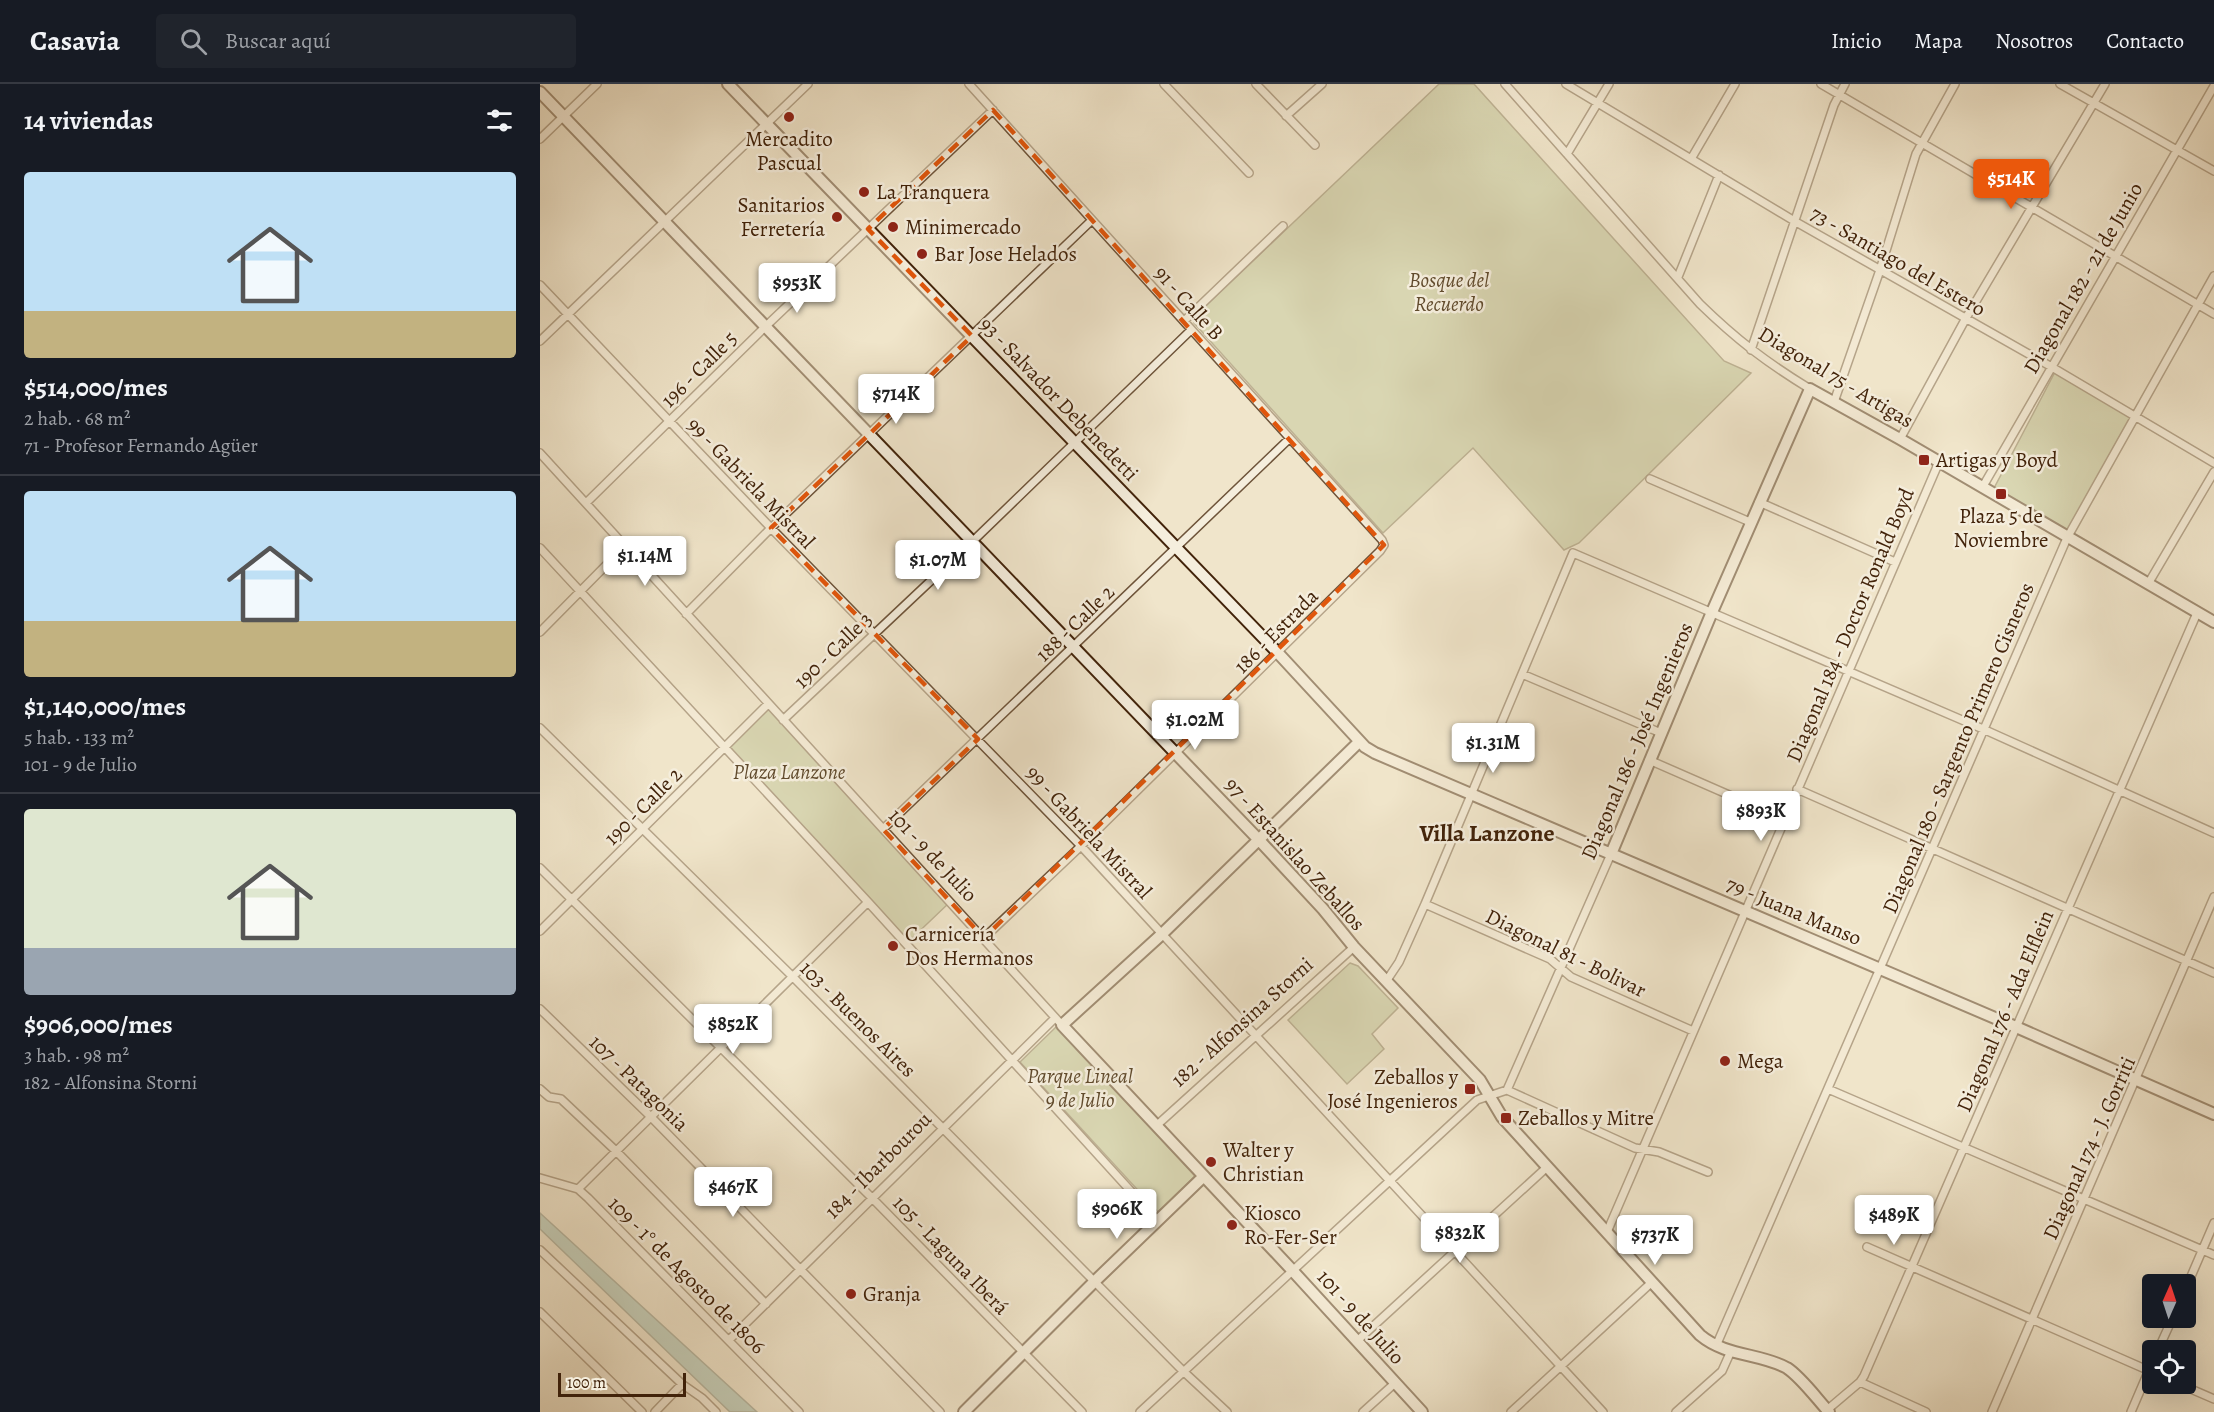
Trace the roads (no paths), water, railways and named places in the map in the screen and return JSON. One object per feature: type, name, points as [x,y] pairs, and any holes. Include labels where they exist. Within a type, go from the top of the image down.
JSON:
[{"type":"street","points":[[540,140],[597,84]]},
{"type":"street","name":"93 - Salvador Debenedetti","points":[[728,84],[1278,653],[1359,742]]},
{"type":"street","points":[[540,341],[808,84]]},
{"type":"street","name":"91 - Calle B","points":[[969,84],[1382,540],[1384,545]]},
{"type":"street","points":[[1164,84],[1249,173]]},
{"type":"street","points":[[1256,84],[1315,145]]},
{"type":"street","points":[[1286,116],[1322,84]]},
{"type":"street","name":"73 - Santiago del Estero","points":[[1566,84],[1796,222],[2135,415],[2214,463]]},
{"type":"street","points":[[1567,154],[1609,84]]},
{"type":"street","points":[[1691,159],[1735,84]]},
{"type":"street","points":[[1821,84],[2214,314]]},
{"type":"street","points":[[1751,350],[1839,94],[1845,84]]},
{"type":"street","points":[[1834,402],[1921,143],[1955,84]]},
{"type":"street","points":[[2060,84],[2214,171]]},
{"type":"street","points":[[1900,439],[1966,318],[2105,84]]},
{"type":"street","name":"Diagonal 75 - Artigas","points":[[1509,86],[1700,304],[1735,338],[1810,389],[2214,622]]},
{"type":"street","name":"Diagonal 182 - 21 de Junio","points":[[1982,488],[2050,366],[2214,86]]},
{"type":"street","name":"97 - Estanislao Zeballos","points":[[540,92],[1259,840],[1323,909],[1354,947],[1480,1080],[1502,1117],[1700,1335],[1716,1346],[1787,1369],[1828,1411]]},
{"type":"street","name":"196 - Calle 5","points":[[586,503],[765,327],[993,110]]},
{"type":"street","points":[[1678,277],[1719,175]]},
{"type":"street","points":[[686,614],[771,528],[1091,221]]},
{"type":"street","points":[[1184,321],[1283,226]]},
{"type":"street","name":"Diagonal 180 - Sargento Primero Cisneros","points":[[1716,1346],[2067,538],[2214,276]]},
{"type":"street","name":"99 - Gabriela Mistral","points":[[540,285],[771,528],[1081,846],[1603,1412]]},
{"type":"street","name":"190 - Calle 3","points":[[783,720],[973,541],[1191,330]]},
{"type":"street","name":"Diagonal 186 - José Ingenieros","points":[[1507,1090],[1611,854],[1750,522],[1810,389]]},
{"type":"street","name":"188 - Calle 2","points":[[884,829],[1289,439]]},
{"type":"street","name":"101 - 9 de Julio","points":[[540,453],[1059,1022],[1422,1412]]},
{"type":"street","name":"Diagonal 184 - Doctor Ronald Boyd","points":[[1607,1232],[1939,462]]},
{"type":"street","points":[[2148,584],[2214,472]]},
{"type":"street","points":[[1650,478],[1750,522]]},
{"type":"street","points":[[1760,502],[1895,562]]},
{"type":"street","name":"186 - Estrada","points":[[984,938],[1278,653],[1384,545]]},
{"type":"street","points":[[540,632],[625,546]]},
{"type":"street","points":[[540,548],[868,902],[1158,1221]]},
{"type":"street","points":[[1387,980],[1399,962],[1425,904],[1572,553],[1983,729],[2214,832]]},
{"type":"street","name":"Diagonal 176 - Ada Elflein","points":[[1828,1411],[1860,1382],[2197,613]]},
{"type":"street","points":[[1521,674],[1660,733]]},
{"type":"street","name":"190 - Calle 2","points":[[540,931],[768,704]]},
{"type":"street","name":"103 - Buenos Aires","points":[[540,728],[794,977],[1183,1371],[1227,1412]]},
{"type":"street","name":"79 - Juana Manso","points":[[1359,742],[1375,753],[2214,1114]]},
{"type":"street","name":"184 - Ibarbourou","points":[[729,1340],[1013,1060],[1162,934],[1359,742]]},
{"type":"street","points":[[1649,760],[1784,819]]},
{"type":"street","points":[[1797,789],[2214,973]]},
{"type":"street","name":"105 - Laguna Iberá","points":[[540,868],[873,1198],[1082,1412]]},
{"type":"street","name":"Diagonal 174 - J. Gorriti","points":[[1992,1412],[2214,897]]},
{"type":"street","points":[[578,1190],[868,902]]},
{"type":"street","name":"Diagonal 81 - Bolivar","points":[[1425,904],[1550,959],[1571,977],[1693,1031]]},
{"type":"street","name":"182 - Alfonsina Storni","points":[[1156,1126],[1354,947]]},
{"type":"street","name":"107 - Patagonia","points":[[540,1009],[651,1117],[940,1412]]},
{"type":"street","points":[[540,1089],[546,1096],[561,1099],[616,1151],[766,1304]]},
{"type":"street","points":[[1828,1089],[2214,1255]]},
{"type":"street","points":[[1140,1412],[1477,1100],[1489,1094],[1507,1090],[1629,1146],[1659,1152],[1708,1172]]},
{"type":"street","points":[[1357,1341],[1546,1168]]},
{"type":"street","points":[[964,1412],[1203,1177]]},
{"type":"street","name":"109 - 1° de Agosto de 1806","points":[[540,1178],[578,1190],[800,1412]]},
{"type":"street","points":[[2192,1274],[2214,1223]]},
{"type":"street","points":[[1867,1248],[2142,1368]]},
{"type":"street","points":[[540,1250],[682,1384],[702,1398],[716,1412]]},
{"type":"street","points":[[1510,1412],[1651,1283]]},
{"type":"street","points":[[540,1312],[642,1412]]},
{"type":"street","points":[[1676,1412],[1722,1371],[1731,1351]]},
{"type":"street","points":[[1860,1382],[1926,1412]]},
{"type":"street","points":[[1363,1412],[1395,1383]]},
{"type":"street","points":[[658,1409],[682,1384]]},
{"type":"street","points":[[2132,1412],[2142,1391]]},
{"type":"street","points":[[2196,1391],[2214,1399]]},
{"type":"water","points":[[540,1213],[757,1412],[730,1412],[540,1229]]},
{"type":"place","name":"Mercadito Pascual","points":[[789,117]]},
{"type":"place","name":"La Tranquera","points":[[864,192]]},
{"type":"place","name":"Sanitarios Ferretería","points":[[837,217]]},
{"type":"place","name":"Minimercado","points":[[893,227]]},
{"type":"place","name":"Bar Jose Helados","points":[[922,254]]},
{"type":"place","name":"Artigas y Boyd","points":[[1924,460]]},
{"type":"place","name":"Plaza 5 de Noviembre","points":[[2001,494]]},
{"type":"place","name":"Carnicería Dos Hermanos","points":[[893,946]]},
{"type":"place","name":"Mega","points":[[1725,1061]]},
{"type":"place","name":"Zeballos y José Ingenieros","points":[[1470,1089]]},
{"type":"place","name":"Zeballos y Mitre","points":[[1506,1118]]},
{"type":"place","name":"Walter y Christian","points":[[1211,1162]]},
{"type":"place","name":"Kiosco Ro-Fer-Ser","points":[[1232,1225]]},
{"type":"place","name":"Granja","points":[[851,1294]]},
{"type":"district","name":"Villa Lanzone","points":[[1487,833]]},
{"type":"park label","name":"Bosque del Recuerdo","points":[[1449,292]]},
{"type":"park label","name":"Plaza Lanzone","points":[[789,772]]},
{"type":"park label","name":"Parque Lineal 9 de Julio","points":[[1080,1088]]}]
